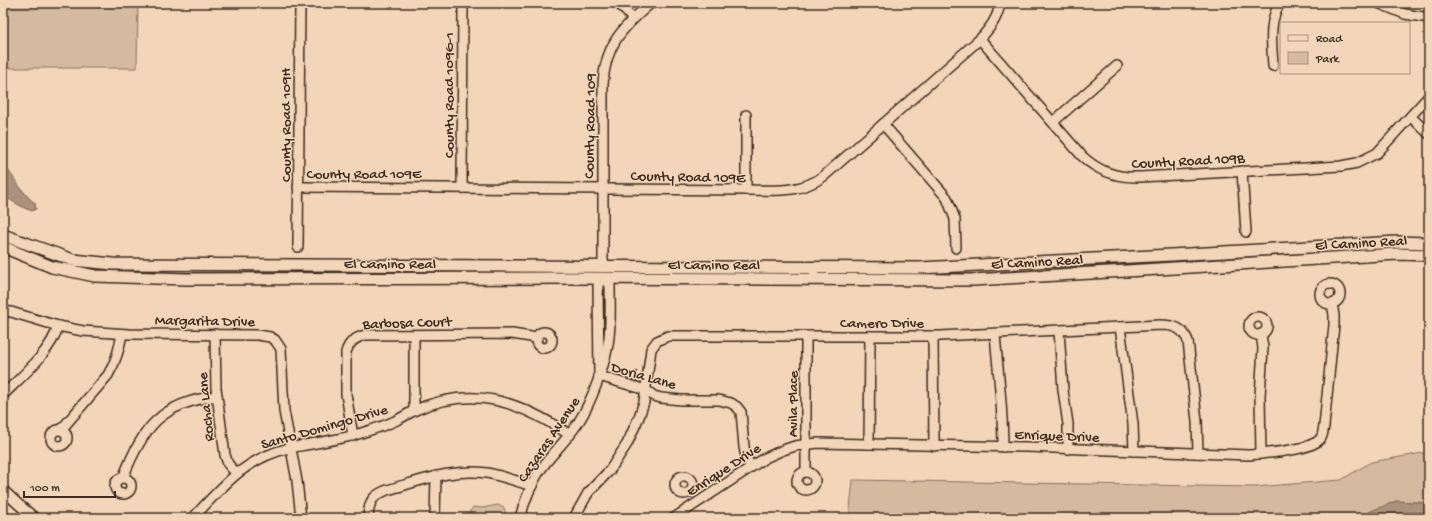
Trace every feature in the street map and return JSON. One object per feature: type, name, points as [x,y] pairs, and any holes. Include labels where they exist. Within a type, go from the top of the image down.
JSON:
[{"type":"main road","name":"El Camino Real","points":[[3,234],[73,260],[112,264],[603,265],[919,268],[1397,242],[1429,243]]},
{"type":"main road","points":[[1397,242],[1397,254]]},
{"type":"main road","name":"El Camino Real","points":[[3,247],[52,267],[96,276],[186,279],[603,278],[974,280],[1397,254],[1429,255]]},
{"type":"main road","points":[[603,265],[603,278]]},
{"type":"street","name":"County Road 109H","points":[[298,247],[300,3]]},
{"type":"street","name":"County Road 109G-1","points":[[462,188],[463,3]]},
{"type":"street","points":[[618,3],[633,19]]},
{"type":"street","name":"County Road 109","points":[[603,265],[602,189],[604,68],[614,42],[633,19],[651,3]]},
{"type":"street","name":"County Road 109E","points":[[298,187],[795,190],[811,184],[824,176],[980,39],[988,31],[995,20],[1000,3]]},
{"type":"street","points":[[1273,66],[1272,24],[1280,3]]},
{"type":"street","points":[[1378,3],[1406,14],[1429,18]]},
{"type":"street","name":"County Road 109B","points":[[980,39],[1087,161],[1100,170],[1114,175],[1135,177],[1341,166],[1357,163],[1377,153],[1429,96]]},
{"type":"street","points":[[1053,122],[1117,66]]},
{"type":"street","points":[[746,115],[746,190]]},
{"type":"street","points":[[1411,117],[1429,134]]},
{"type":"street","points":[[883,124],[947,198],[955,219],[956,248]]},
{"type":"street","points":[[1242,171],[1246,232]]},
{"type":"street","name":"Cazaras Avenue","points":[[520,518],[532,486],[543,466],[570,435],[585,412],[599,376],[598,285],[603,278]]},
{"type":"street","name":"Enrique Drive","points":[[674,518],[751,467],[778,452],[806,444],[1003,447],[1249,455],[1311,446],[1320,439],[1324,426],[1334,325],[1332,304]]},
{"type":"street","name":"Margarita Drive","points":[[3,311],[58,326],[84,331],[122,334],[265,335],[270,337],[281,349],[284,411],[297,481],[301,518]]},
{"type":"street","name":"Camero Drive","points":[[574,518],[588,493],[610,470],[627,444],[640,417],[646,390],[652,349],[657,341],[662,338],[677,335],[933,336],[1169,325],[1178,328],[1186,336],[1197,421],[1198,453]]},
{"type":"street","points":[[3,395],[46,350],[53,340],[58,326]]},
{"type":"street","points":[[1120,327],[1133,424],[1134,451]]},
{"type":"street","points":[[1059,331],[1062,379],[1068,424],[1068,449]]},
{"type":"street","points":[[61,430],[114,366],[122,334]]},
{"type":"street","name":"Rocha Lane","points":[[215,334],[215,373],[217,396],[226,460],[236,473]]},
{"type":"street","name":"Barbosa Court","points":[[353,436],[346,394],[346,352],[354,339],[365,335],[512,334],[537,338]]},
{"type":"street","points":[[996,334],[999,388],[1003,420],[1003,447]]},
{"type":"street","points":[[1261,334],[1263,348],[1260,396],[1261,454]]},
{"type":"street","points":[[414,335],[414,411]]},
{"type":"street","name":"Avila Place","points":[[806,336],[806,472]]},
{"type":"street","points":[[870,336],[870,444]]},
{"type":"street","points":[[933,336],[934,446]]},
{"type":"street","name":"Doria Lane","points":[[599,376],[646,390],[654,396],[671,400],[719,400],[726,401],[737,407],[742,417],[744,446],[746,457],[751,467]]},
{"type":"street","points":[[123,478],[128,464],[142,440],[159,417],[169,410],[191,400],[217,396]]},
{"type":"street","name":"Santo Domingo Drive","points":[[193,518],[236,473],[264,457],[290,448],[353,436],[397,420],[414,411],[433,404],[477,398],[497,400],[531,411],[570,435]]},
{"type":"street","points":[[368,518],[370,502],[379,493],[436,476],[461,472],[476,472],[501,477],[532,486]]},
{"type":"street","points":[[435,518],[436,476]]},
{"type":"street","points":[[3,490],[35,518]]},
{"type":"street","points":[[689,493],[696,503]]},
{"type":"green space","points":[[3,3],[138,3],[137,68],[3,68]]},
{"type":"green space","points":[[1429,452],[1429,503],[1396,501],[1369,512],[1361,518],[849,518],[853,480],[1255,487],[1341,480],[1371,462]]},
{"type":"green space","points":[[498,505],[504,508],[507,518],[465,518],[473,507],[482,508]]},
{"type":"shaded area","points":[[3,163],[20,187],[35,203],[36,209],[32,211],[28,210],[3,197]]},
{"type":"shaded area","points":[[1396,501],[1429,503],[1429,518],[1361,518],[1369,512]]}]
